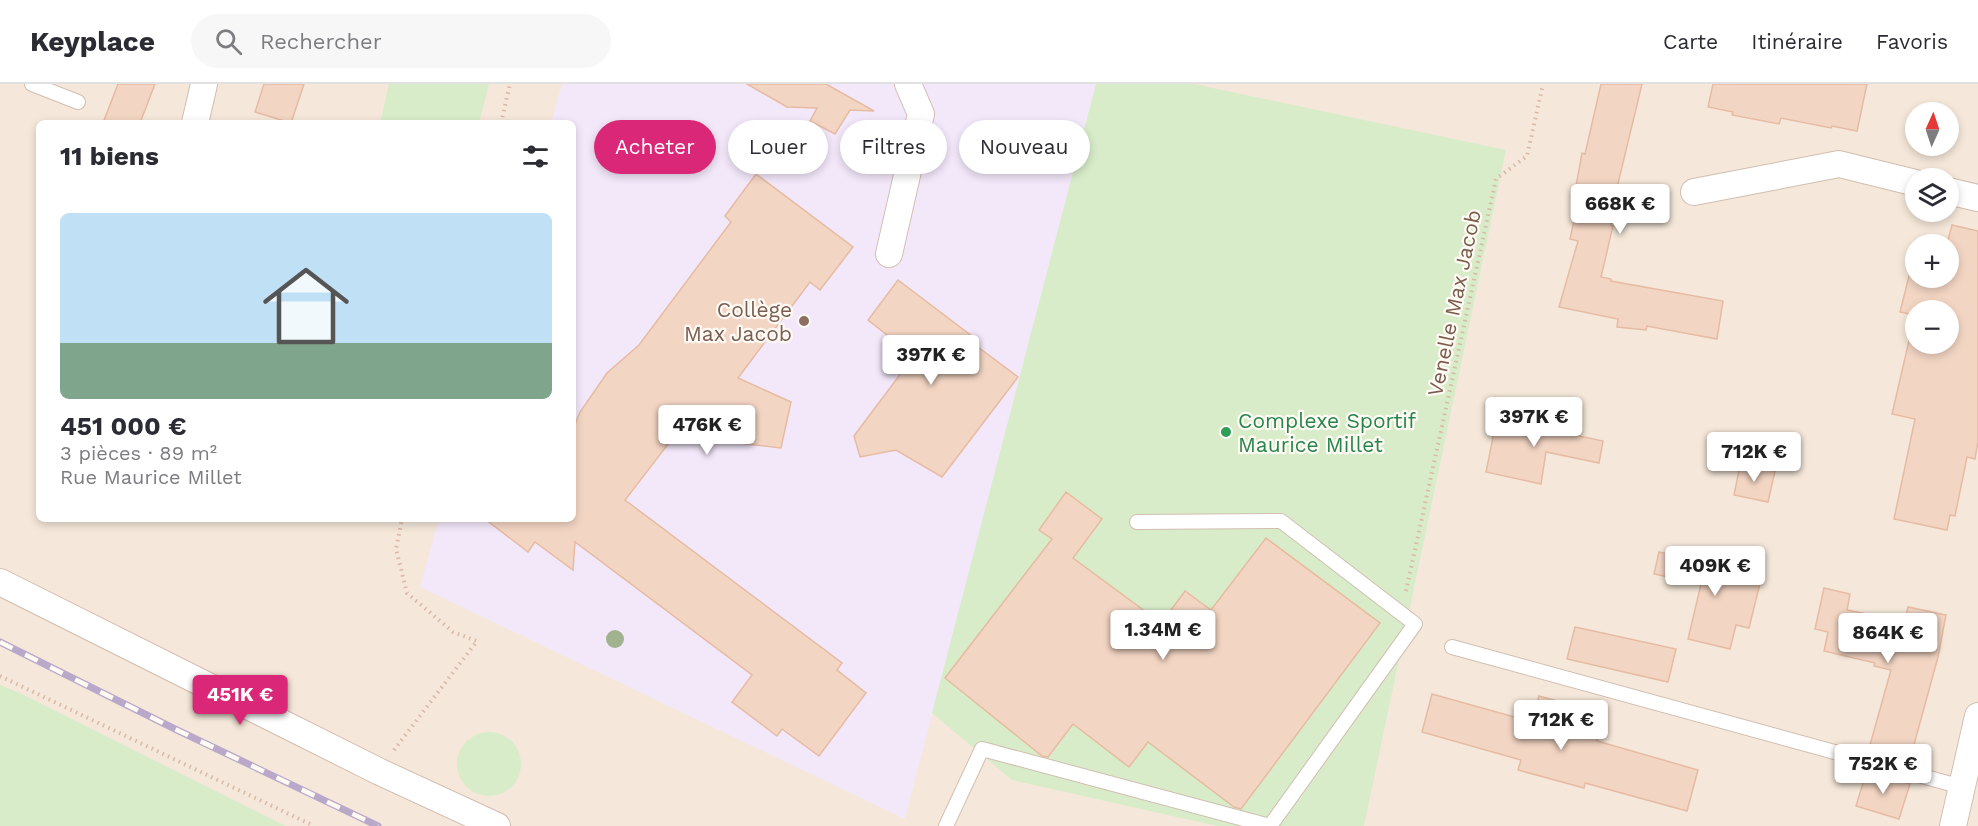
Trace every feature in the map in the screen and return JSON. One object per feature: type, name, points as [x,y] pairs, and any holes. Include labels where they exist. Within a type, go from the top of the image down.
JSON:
[{"type":"street","points":[[196,120],[204,84]]},
{"type":"street","points":[[889,254],[921,114],[908,84]]},
{"type":"street","points":[[1694,192],[1839,164],[1905,180]]},
{"type":"street","points":[[1959,194],[1978,198]]},
{"type":"street","points":[[0,582],[380,771],[497,826]]},
{"type":"street","points":[[1953,826],[1978,716]]},
{"type":"lane","points":[[32,84],[78,102]]},
{"type":"lane","points":[[946,826],[982,749],[1270,826],[1415,624],[1281,521],[1137,522]]},
{"type":"lane","points":[[1452,647],[1962,787]]},
{"type":"path","points":[[502,120],[510,84]]},
{"type":"path","name":"Venelle Max Jacob","points":[[1401,613],[1497,179],[1527,156],[1543,84]]},
{"type":"path","points":[[380,771],[477,641],[453,632],[407,593],[396,549],[401,522]]},
{"type":"path","points":[[0,676],[314,826]]},
{"type":"shaded area","points":[[0,84],[1978,84],[1978,826],[0,826]]},
{"type":"shaded area","name":"Collège Max Jacob","points":[[562,84],[1096,84],[1087,120],[959,120],[959,174],[1073,174],[905,819],[420,587],[438,522],[576,522],[576,120],[552,120]]},
{"type":"green space","points":[[389,84],[489,84],[480,120],[381,120]]},
{"type":"green space","name":"Complexe Sportif Maurice Millet","points":[[1096,84],[1194,84],[1506,150],[1364,826],[1217,826],[1012,780],[932,713],[1073,174],[1090,174],[1090,120],[1087,120]]},
{"type":"green space","points":[[0,685],[20,693],[286,826],[0,826]]},
{"type":"green space","points":[[489,732],[507,738],[515,746],[521,764],[515,782],[507,790],[489,796],[471,790],[463,782],[457,764],[463,746],[471,738]]},
{"type":"building","points":[[118,84],[155,84],[141,120],[104,120]]},
{"type":"building","points":[[264,84],[304,84],[292,120],[281,120],[255,112]]},
{"type":"building","points":[[747,84],[826,84],[874,111],[850,110],[844,120],[840,120],[840,126],[835,134],[828,130],[828,120],[811,120],[817,108],[787,107]]},
{"type":"building","points":[[1601,84],[1642,84],[1614,200],[1616,201],[1611,225],[1613,226],[1601,277],[1611,279],[1611,281],[1723,301],[1717,339],[1647,326],[1646,330],[1617,327],[1618,319],[1559,307],[1578,241],[1570,239],[1580,193],[1575,192],[1582,153],[1585,154]]},
{"type":"building","points":[[1713,84],[1867,84],[1857,131],[1781,118],[1779,124],[1732,115],[1733,112],[1708,107]]},
{"type":"building","points":[[756,174],[853,247],[820,290],[810,282],[738,378],[791,402],[781,448],[675,435],[625,500],[842,663],[837,670],[866,693],[819,756],[782,729],[777,736],[732,702],[752,675],[575,542],[573,570],[535,542],[528,552],[489,522],[576,522],[576,422],[580,412],[607,373],[639,345],[731,222],[725,216]]},
{"type":"building","points":[[1952,225],[1978,231],[1978,442],[1975,459],[1967,457],[1955,516],[1950,515],[1947,530],[1894,519],[1915,419],[1892,414],[1906,354],[1959,354],[1959,300],[1905,300],[1905,313],[1900,312],[1906,288],[1959,288],[1959,234],[1950,234]]},
{"type":"building","points":[[898,280],[977,340],[974,344],[1018,377],[942,477],[896,450],[860,457],[854,436],[914,356],[868,320]]},
{"type":"building","points":[[1498,412],[1552,424],[1551,430],[1603,441],[1599,463],[1546,452],[1541,484],[1486,472]]},
{"type":"building","points":[[1740,465],[1775,471],[1768,502],[1734,495]]},
{"type":"building","points":[[1066,492],[1102,519],[1073,558],[1153,617],[1157,613],[1165,618],[1185,591],[1211,610],[1266,538],[1380,623],[1241,809],[1234,807],[1148,742],[1129,767],[1073,724],[1048,757],[1042,756],[945,678],[1052,539],[1039,530]]},
{"type":"building","points":[[1659,552],[1762,575],[1749,628],[1736,625],[1730,649],[1688,639],[1701,584],[1654,574]]},
{"type":"building","points":[[1824,588],[1850,594],[1847,610],[1905,622],[1908,607],[1946,615],[1938,657],[1909,763],[1868,752],[1891,670],[1874,666],[1875,663],[1824,651],[1828,632],[1815,629]]},
{"type":"building","points":[[1575,627],[1676,649],[1668,682],[1567,659]]},
{"type":"building","points":[[1432,694],[1532,722],[1539,696],[1564,703],[1558,725],[1598,737],[1597,741],[1698,770],[1687,811],[1585,783],[1584,788],[1518,770],[1521,760],[1422,732]]},
{"type":"building","points":[[1867,770],[1910,784],[1899,819],[1856,806]]},
{"type":"railway","points":[[0,642],[378,826]]},
{"type":"place","name":"Collège Max Jacob","points":[[804,321]]},
{"type":"place","name":"Complexe Sportif Maurice Millet","points":[[1226,432]]}]
